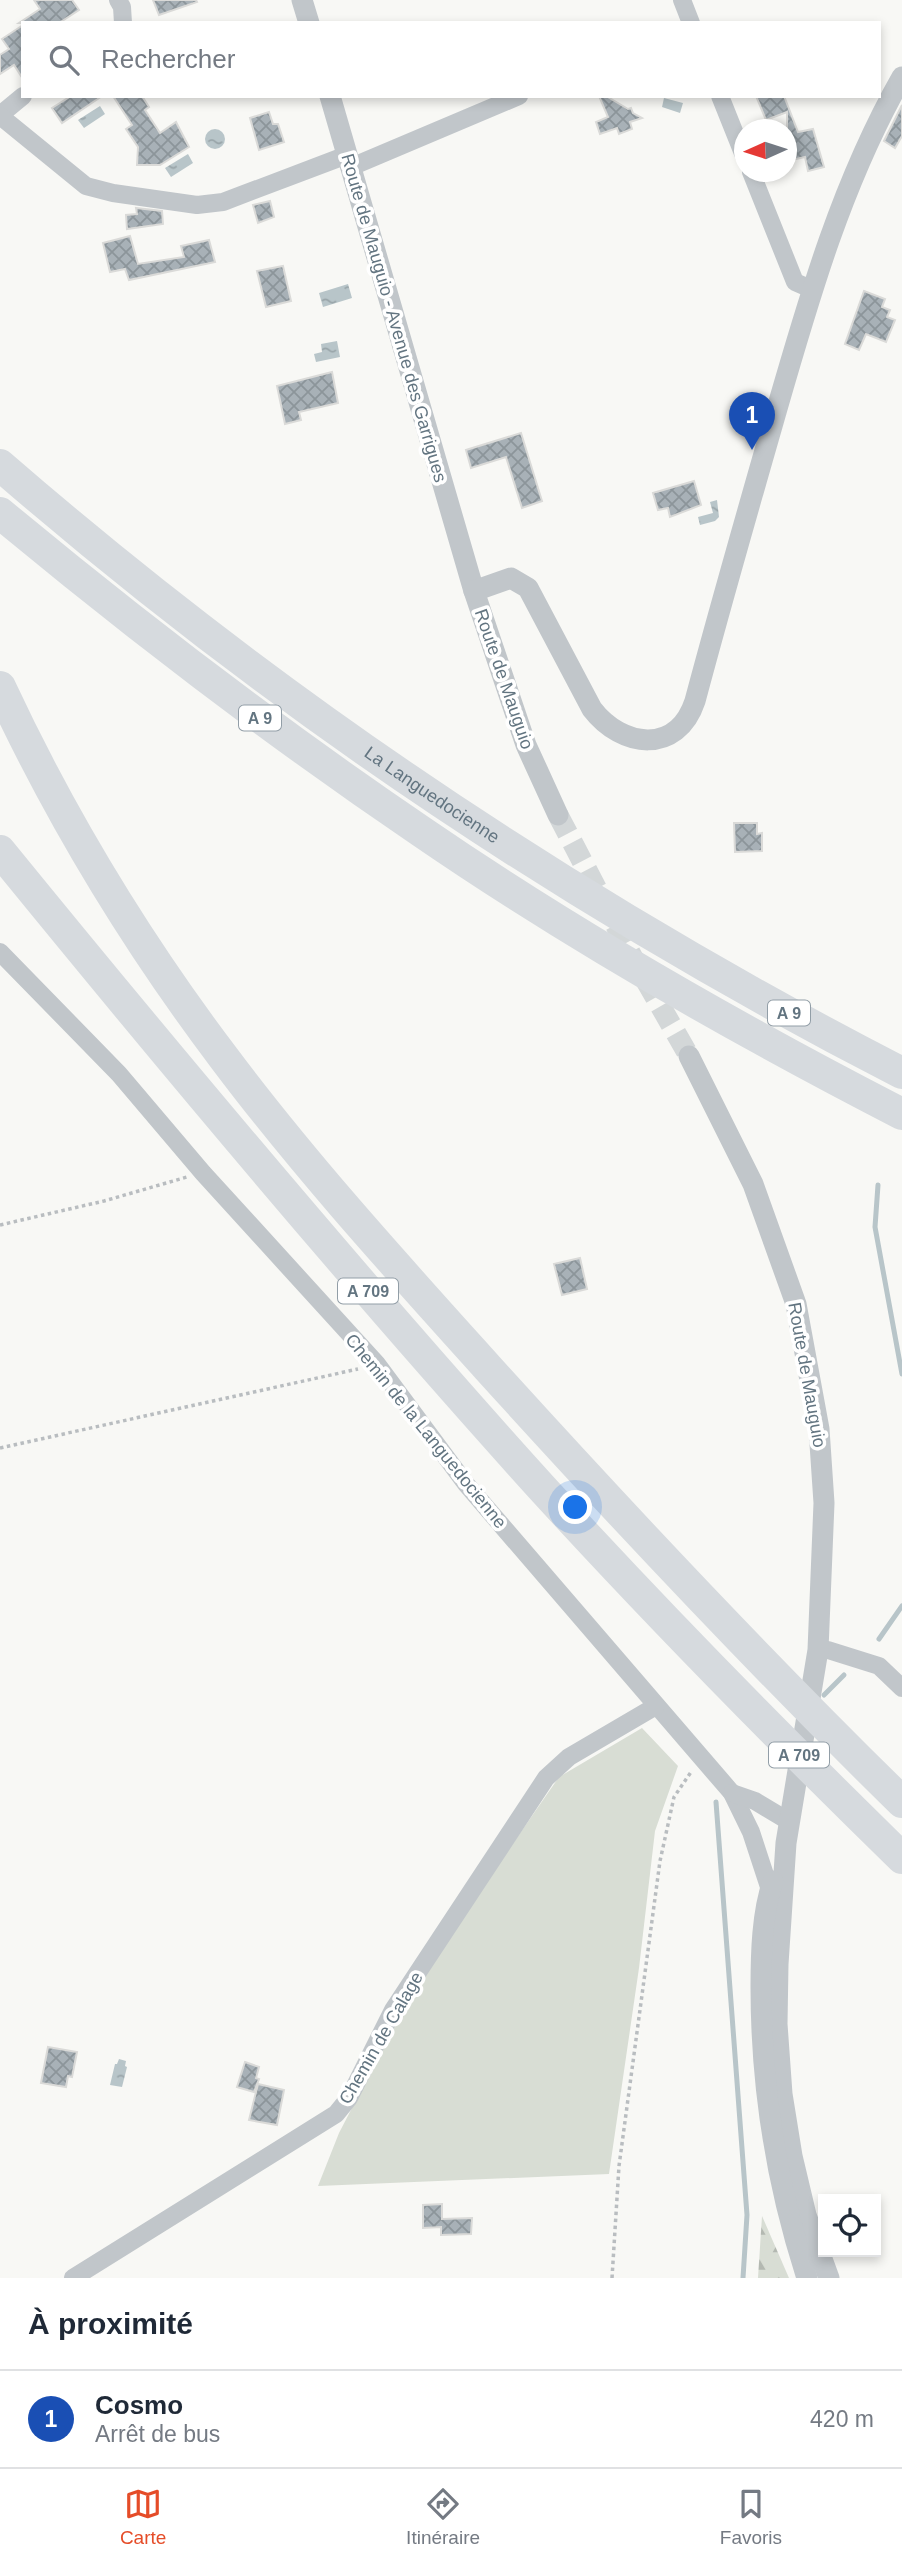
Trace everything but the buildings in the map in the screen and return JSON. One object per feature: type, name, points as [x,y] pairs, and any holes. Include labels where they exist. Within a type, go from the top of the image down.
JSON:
[{"type":"highway","name":"La Languedocienne","points":[[0,465],[104,553],[203,630],[314,713],[426,791],[520,853],[707,967],[902,1073]]},
{"type":"highway","name":"La Languedocienne","points":[[0,513],[90,588],[205,677],[424,834],[690,999],[902,1114]]},
{"type":"highway","name":"A 709","points":[[0,687],[42,773],[87,852],[148,951],[224,1059],[318,1175],[583,1473],[765,1667],[902,1802]]},
{"type":"highway","name":"A 709","points":[[0,851],[241,1142],[443,1377],[618,1569],[840,1798],[902,1858]]},
{"type":"street","points":[[118,0],[122,7],[123,21]]},
{"type":"street","points":[[302,0],[308,21]]},
{"type":"street","points":[[682,0],[690,21]]},
{"type":"street","points":[[474,591],[510,578],[528,588],[592,709],[603,723],[614,731],[625,737],[651,739],[675,733],[684,726],[695,701],[811,289],[861,157],[878,118],[902,77]]},
{"type":"street","points":[[21,98],[0,116],[86,186],[113,193],[197,205],[223,202],[349,161],[514,98]]},
{"type":"street","name":"Route de Mauguio - Avenue des Garrigues","points":[[331,98],[458,540]]},
{"type":"street","points":[[721,98],[734,131]]},
{"type":"street","points":[[755,182],[795,282],[811,289]]},
{"type":"street","name":"Route de Mauguio","points":[[458,540],[526,745],[558,815]]},
{"type":"street","name":"Chemin de la Languedocienne","points":[[0,952],[119,1074],[203,1173],[377,1364],[466,1485],[732,1793],[751,1832],[770,1890]]},
{"type":"street","name":"Route de Mauguio","points":[[689,1056],[753,1184],[796,1304],[819,1429],[824,1503],[818,1650],[788,1832]]},
{"type":"street","points":[[818,1650],[828,1650],[878,1666],[902,1688]]},
{"type":"street","name":"Chemin de Calage","points":[[72,2278],[336,2114],[349,2098],[393,2010],[546,1778],[569,1756],[656,1706]]},
{"type":"street","name":"Chemin de la Languedocienne","points":[[732,1793],[755,1801],[788,1832]]},
{"type":"street","points":[[788,1832],[770,1890],[761,1958],[761,2029],[765,2092],[782,2192],[807,2278]]},
{"type":"street","points":[[788,1832],[778,1964],[777,2024],[782,2094],[792,2156],[806,2215],[828,2278]]},
{"type":"path","points":[[0,1225],[104,1201],[203,1173]]},
{"type":"path","points":[[0,1448],[377,1364]]},
{"type":"path","points":[[612,2278],[620,2166],[660,1861],[674,1797],[701,1758]]},
{"type":"green space","points":[[642,1728],[678,1766],[655,1831],[639,1968],[609,2174],[318,2186],[339,2133],[419,1979],[559,1777]]},
{"type":"green space","points":[[762,2216],[789,2278],[758,2278]]},
{"type":"water","points":[[664,98],[683,103],[680,113],[662,107]]},
{"type":"water","points":[[100,106],[105,114],[84,128],[78,120]]},
{"type":"water","points":[[215,129],[222,132],[225,139],[222,146],[215,149],[208,146],[205,139],[208,132]]},
{"type":"water","points":[[188,154],[193,163],[171,177],[165,168]]},
{"type":"water","points":[[348,284],[352,298],[323,307],[319,293]]},
{"type":"water","points":[[337,341],[340,357],[316,362],[314,354],[322,352],[321,344]]},
{"type":"water","points":[[717,500],[719,517],[715,521],[700,525],[698,517],[713,513],[710,502]]},
{"type":"water","points":[[119,2059],[126,2061],[127,2067],[122,2087],[110,2085],[115,2064]]},
{"type":"waterway","points":[[878,1185],[875,1227],[902,1374]]},
{"type":"waterway","points":[[879,1639],[902,1606]]},
{"type":"waterway","points":[[824,1695],[844,1675]]},
{"type":"waterway","points":[[716,1802],[747,2215],[743,2278]]},
{"type":"tunnel","points":[[558,815],[634,960],[689,1056]]},
{"type":"place","name":"Cosmo","points":[[752,450]]}]
